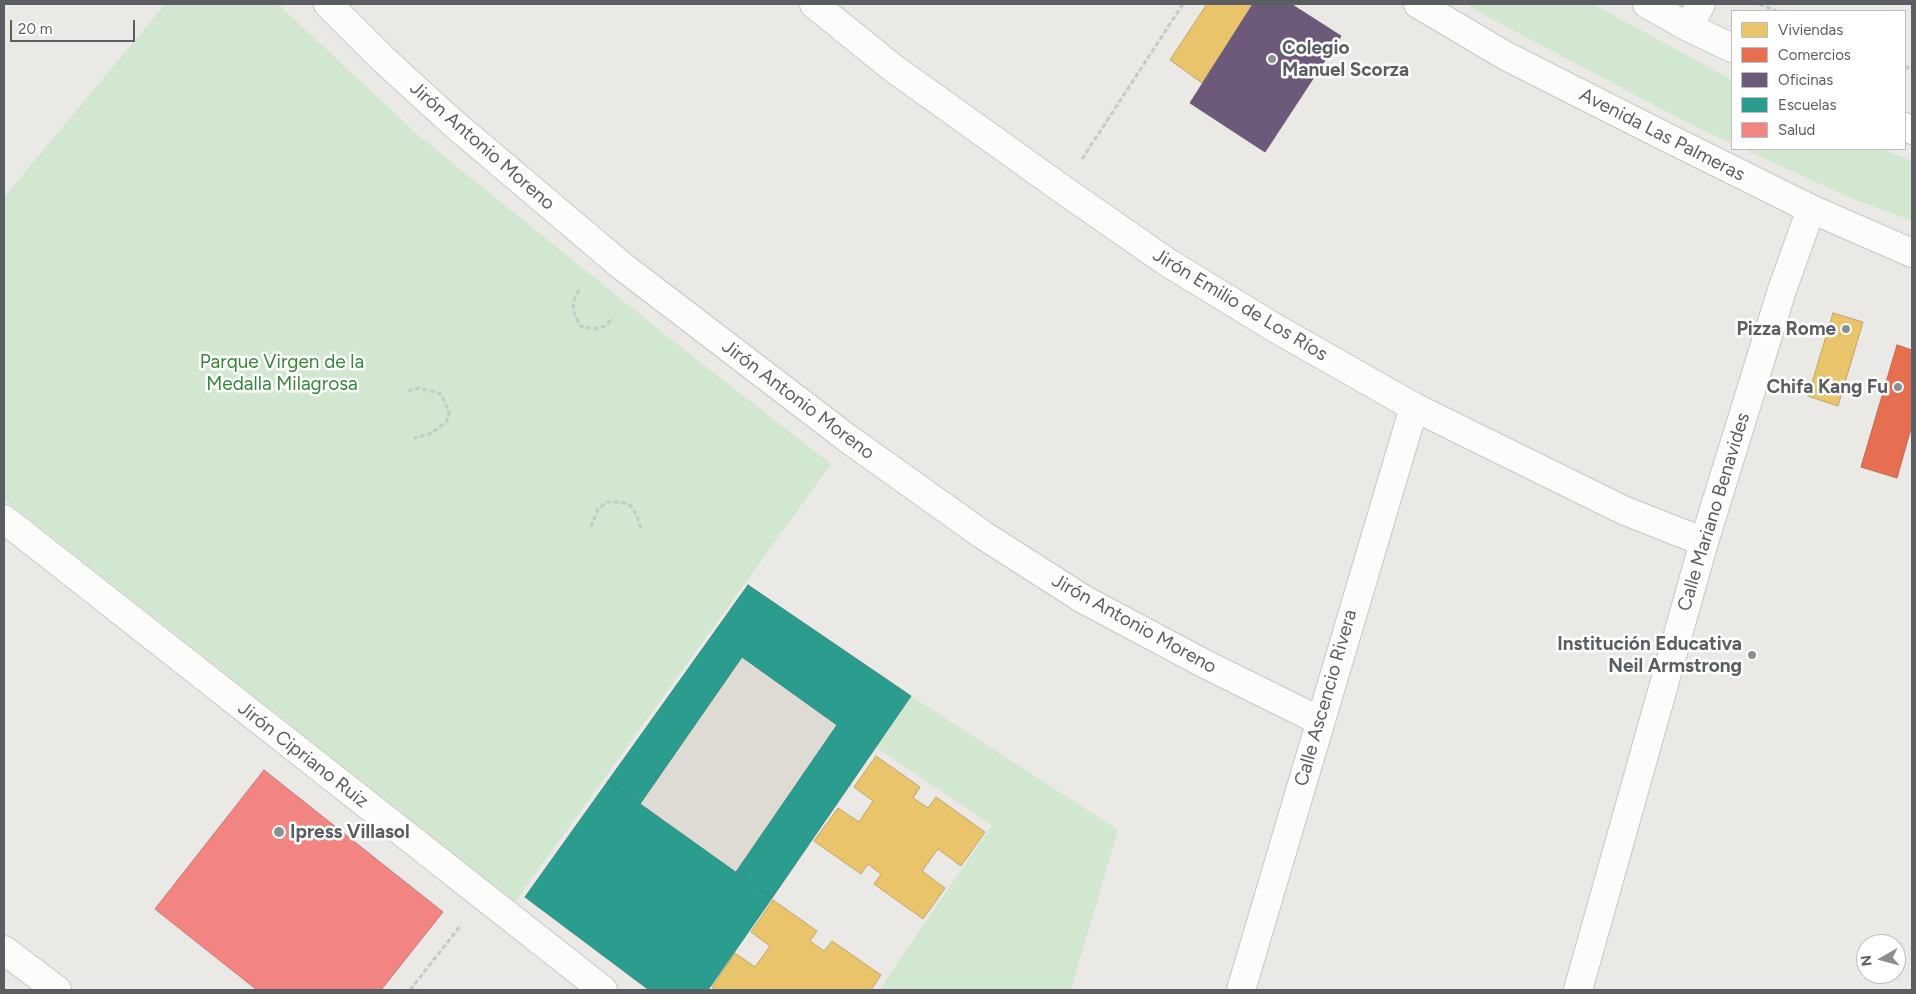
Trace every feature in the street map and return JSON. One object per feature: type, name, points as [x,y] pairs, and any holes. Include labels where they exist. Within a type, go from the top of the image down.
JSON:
[{"type":"street","name":"Jirón Antonio Moreno","points":[[328,4],[383,59],[453,122],[622,266],[847,438],[983,535],[1083,599],[1203,664],[1320,721]]},
{"type":"street","name":"Jirón Emilio de Los Ríos","points":[[814,4],[893,68],[1062,189],[1166,262],[1275,328],[1414,407],[1623,510],[1704,542]]},
{"type":"street","name":"Avenida Las Palmeras","points":[[1418,4],[1506,56],[1811,210],[1912,253]]},
{"type":"street","points":[[1647,4],[1688,27],[1731,48]]},
{"type":"street","points":[[1688,27],[1701,4]]},
{"type":"street","name":"Calle Mariano Benavides","points":[[1578,990],[1704,542],[1782,290],[1811,210]]},
{"type":"street","name":"Calle Ascencio Rivera","points":[[1241,990],[1414,407]]},
{"type":"street","name":"Jirón Cipriano Ruiz","points":[[4,519],[603,990]]},
{"type":"street","points":[[4,950],[57,990]]},
{"type":"path","points":[[1062,189],[1184,4]]},
{"type":"path","points":[[1759,4],[1774,10]]},
{"type":"path","points":[[579,290],[574,300],[573,310],[580,326],[599,328],[605,326],[613,318]]},
{"type":"path","points":[[408,391],[419,388],[441,394],[449,412],[446,422],[430,434],[414,438]]},
{"type":"path","points":[[591,527],[598,509],[607,502],[621,502],[631,506],[637,515],[641,529]]},
{"type":"path","points":[[410,990],[483,896]]},
{"type":"shaded area","points":[[748,585],[911,696],[708,990],[649,990],[525,897]]},
{"type":"green space","name":"Parque Virgen de la Medalla Milagrosa","points":[[165,4],[278,4],[419,136],[678,345],[831,464],[515,902],[4,499],[4,197]]},
{"type":"green space","points":[[1467,4],[1593,4],[1731,79],[1731,143],[1694,126],[1486,16]]},
{"type":"green space","points":[[1746,150],[1884,150],[1912,161],[1912,221],[1844,195]]},
{"type":"green space","points":[[911,696],[1118,830],[1071,990],[879,990],[992,825],[877,748]]},
{"type":"building: Viviendas","points":[[1207,4],[1253,4],[1202,83],[1170,60]]},
{"type":"building: Viviendas","points":[[1833,313],[1863,322],[1838,406],[1808,396]]},
{"type":"building: Viviendas","points":[[876,756],[920,787],[913,798],[928,808],[936,797],[985,832],[961,866],[938,849],[922,871],[945,888],[923,919],[874,884],[881,874],[868,864],[861,874],[814,841],[838,808],[859,822],[873,801],[854,787]]},
{"type":"building: Viviendas","points":[[773,900],[817,931],[810,941],[824,951],[832,941],[881,975],[871,990],[716,990],[712,987],[735,953],[755,967],[770,946],[751,932]]},
{"type":"building: Comercios","name":"Chifa Kang Fu","points":[[1897,345],[1912,350],[1912,425],[1897,478],[1861,467]]},
{"type":"building: Oficinas","name":"Colegio Manuel Scorza","points":[[1253,4],[1291,4],[1341,36],[1265,152],[1190,103]]},
{"type":"building: Escuelas","points":[[748,585],[911,696],[772,898],[736,872],[837,725],[742,657],[640,804],[608,781]]},
{"type":"building: Escuelas","points":[[608,781],[772,898],[708,990],[649,990],[525,897]]},
{"type":"building: Salud","name":"Ipress Villasol","points":[[264,770],[443,912],[381,990],[257,990],[155,909]]},
{"type":"place","name":"Colegio Manuel Scorza","points":[[1272,59]]},
{"type":"place","name":"Pizza Rome","points":[[1846,329]]},
{"type":"place","name":"Chifa Kang Fu","points":[[1898,387]]},
{"type":"place","name":"Institución Educativa Neil Armstrong","points":[[1752,655]]},
{"type":"place","name":"Ipress Villasol","points":[[279,832]]}]
